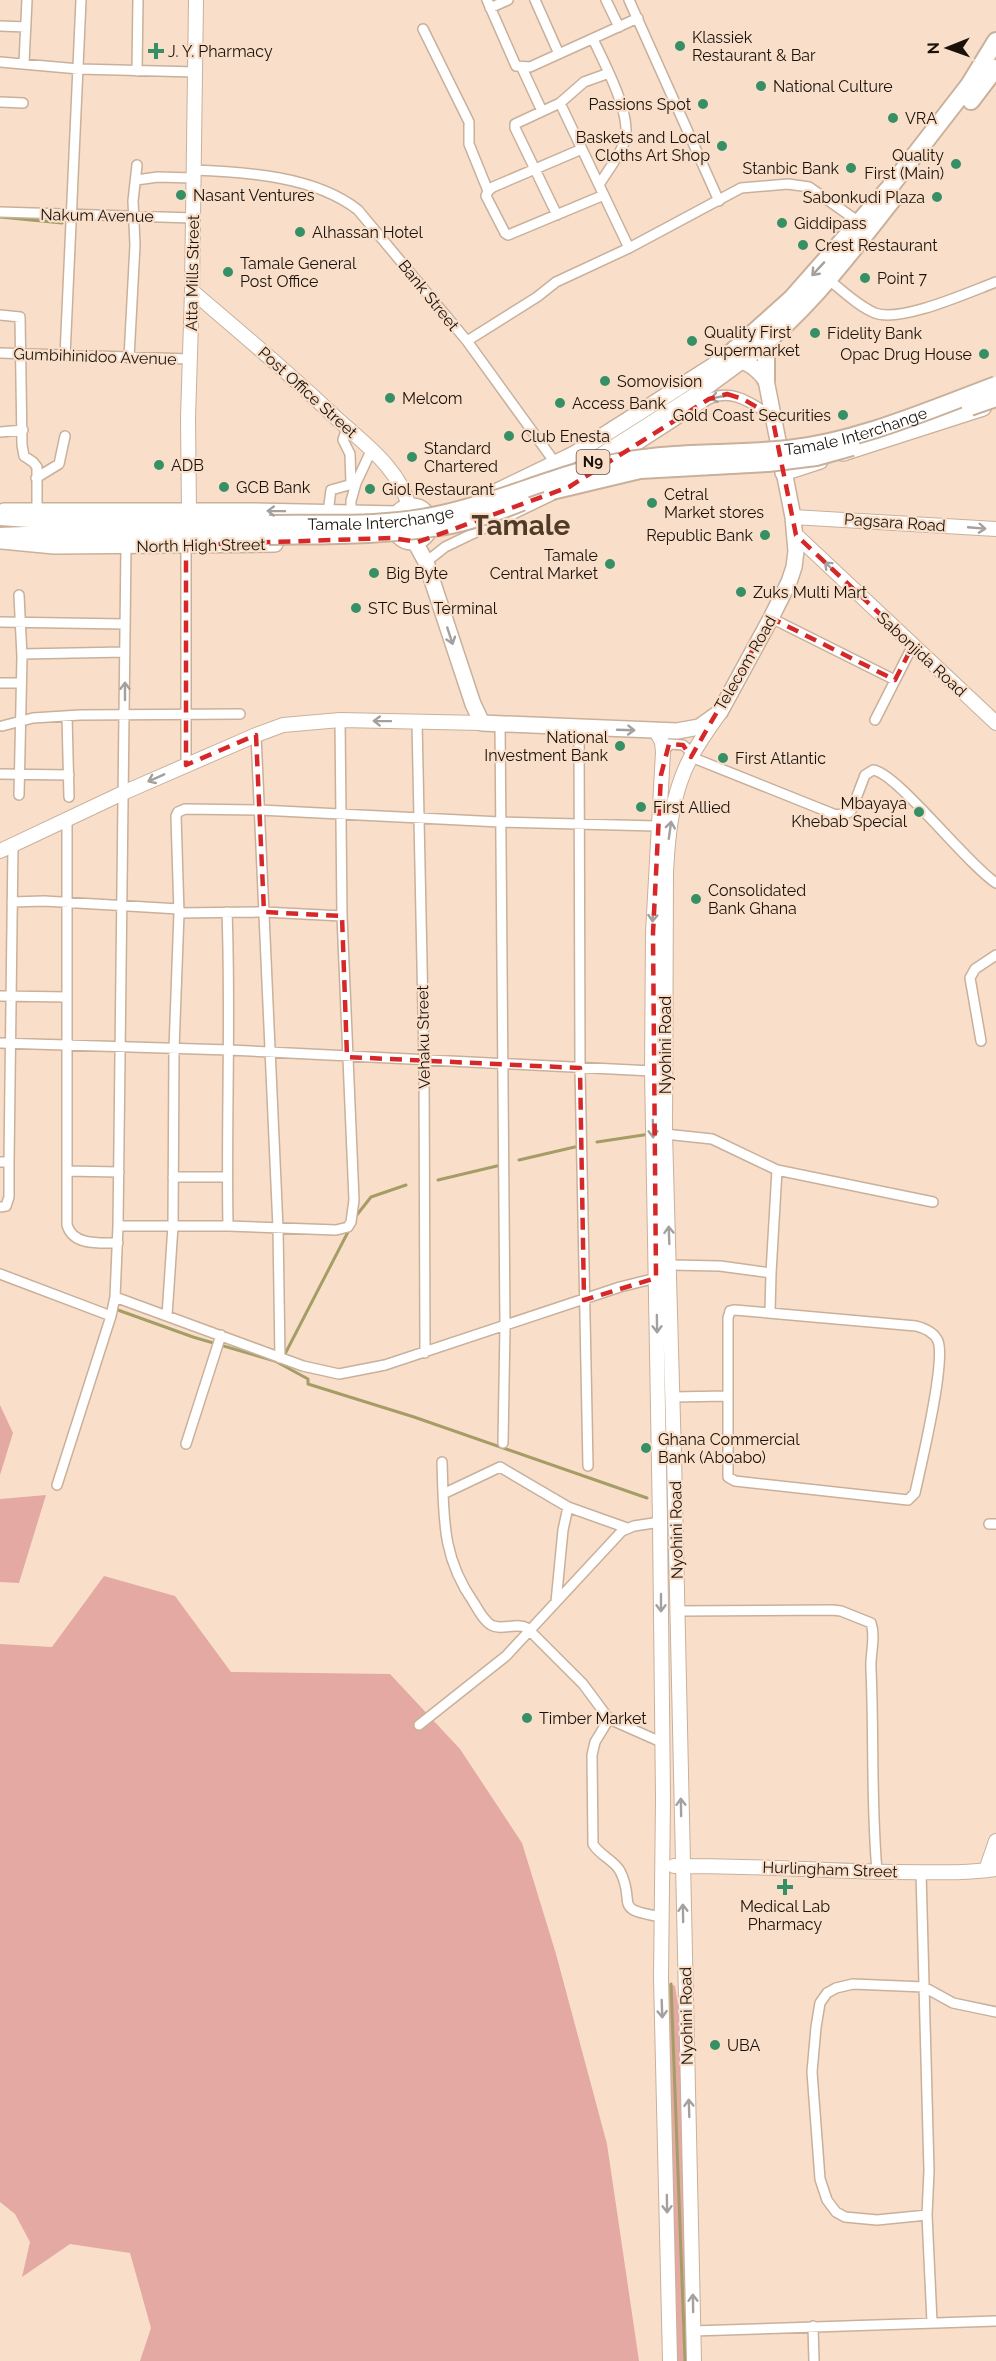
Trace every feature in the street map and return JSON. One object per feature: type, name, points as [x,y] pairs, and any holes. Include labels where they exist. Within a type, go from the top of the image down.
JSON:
[{"type":"highway","name":"N9","points":[[725,358],[791,298],[859,222],[994,60]]},
{"type":"highway","name":"N9","points":[[744,360],[766,344],[829,280],[994,60]]},
{"type":"highway","points":[[766,344],[766,380]]},
{"type":"highway","name":"Tamale Interchange","points":[[0,536],[269,530],[387,522],[435,516],[488,503],[595,466],[669,455],[788,449],[818,444],[861,433],[996,383]]},
{"type":"highway","name":"Tamale Interchange","points":[[0,517],[74,522],[388,533],[440,527],[486,516],[555,490],[622,473],[667,467],[768,463],[816,457],[874,441],[996,398]]},
{"type":"main road","name":"Atta Mills Street","points":[[189,510],[188,418],[196,0]]},
{"type":"main road","name":"Post Office Street","points":[[192,291],[260,348],[372,449],[402,486],[403,510]]},
{"type":"main road","points":[[426,512],[473,503],[507,485],[556,464],[725,358],[744,360],[766,380]]},
{"type":"main road","name":"N9","points":[[414,538],[494,516],[549,488],[609,453],[744,360]]},
{"type":"main road","name":"Telecom Road","points":[[482,723],[656,731],[688,730],[699,727],[720,712],[771,618],[794,567],[796,535],[766,380]]},
{"type":"main road","points":[[778,446],[858,430],[996,383]]},
{"type":"main road","points":[[783,473],[996,403]]},
{"type":"main road","points":[[6,848],[125,792],[283,725],[340,720],[482,723],[473,704],[426,562],[414,538],[395,529],[403,510],[421,509],[426,512],[430,523],[414,538]]},
{"type":"main road","name":"North High Street","points":[[0,511],[351,512],[403,510]]},
{"type":"main road","name":"Pagsara Road","points":[[793,518],[996,529]]},
{"type":"main road","name":"Sabonjida Road","points":[[796,535],[996,723]]},
{"type":"main road","name":"North High Street","points":[[0,541],[54,546],[126,546],[414,538]]},
{"type":"main road","name":"Nyohini Road","points":[[694,2361],[670,1265],[665,1134],[667,852],[675,798],[691,757],[720,712]]},
{"type":"main road","name":"Nyohini Road","points":[[656,731],[662,742],[663,752],[652,933],[652,1071],[660,1522],[663,1866],[661,1978],[670,2361]]},
{"type":"main road","points":[[991,1870],[996,1841]]},
{"type":"main road","name":"Hurlingham Street","points":[[663,1866],[921,1872],[991,1870]]},
{"type":"main road","points":[[661,1978],[674,1969],[680,1971],[685,1979]]},
{"type":"street","points":[[24,63],[27,0]]},
{"type":"street","points":[[65,356],[81,0]]},
{"type":"street","points":[[137,70],[138,0]]},
{"type":"street","points":[[508,0],[489,4],[516,66],[522,68],[530,67],[638,18]]},
{"type":"street","points":[[535,0],[559,54]]},
{"type":"street","points":[[606,0],[619,27]]},
{"type":"street","points":[[629,0],[718,201]]},
{"type":"street","points":[[0,26],[26,27]]},
{"type":"street","points":[[423,29],[469,122],[469,144],[488,191],[486,196],[505,233],[508,235],[604,195]]},
{"type":"street","points":[[593,39],[619,94],[625,140],[599,185]]},
{"type":"street","points":[[0,62],[79,69],[196,72]]},
{"type":"street","points":[[522,68],[542,111]]},
{"type":"street","points":[[557,215],[515,124],[560,103],[584,82],[609,73]]},
{"type":"street","points":[[0,102],[23,103]]},
{"type":"street","points":[[560,103],[629,248]]},
{"type":"street","points":[[488,191],[582,149]]},
{"type":"street","points":[[129,358],[134,304],[135,217],[133,201],[137,165]]},
{"type":"street","name":"Bank Street","points":[[136,180],[193,174],[250,172],[269,175],[326,192],[348,202],[369,222],[467,341],[556,464]]},
{"type":"street","points":[[467,341],[537,297],[556,282],[629,248],[741,188],[799,185],[809,187],[859,222]]},
{"type":"street","name":"Nakum Avenue","points":[[0,212],[193,218]]},
{"type":"street","points":[[829,280],[866,308],[877,314],[890,316],[916,310],[996,282]]},
{"type":"street","points":[[0,315],[20,317],[24,456],[37,468],[37,510]]},
{"type":"street","name":"Gumbihinidoo Avenue","points":[[0,353],[190,359]]},
{"type":"street","points":[[426,562],[445,547],[543,501],[607,465],[714,396],[727,394],[735,396],[772,416]]},
{"type":"street","points":[[348,428],[343,440],[350,454],[354,484]]},
{"type":"street","points":[[0,432],[23,430]]},
{"type":"street","points":[[36,478],[59,464],[65,436]]},
{"type":"street","points":[[351,512],[354,484],[372,449]]},
{"type":"street","points":[[328,512],[331,490],[354,484]]},
{"type":"street","points":[[186,545],[186,765]]},
{"type":"street","points":[[57,1485],[115,1297],[118,1243],[125,792],[126,546]]},
{"type":"street","points":[[19,595],[22,654],[19,795]]},
{"type":"street","points":[[771,618],[895,680]]},
{"type":"street","points":[[0,621],[125,624]]},
{"type":"street","points":[[875,720],[913,645]]},
{"type":"street","points":[[22,654],[125,652]]},
{"type":"street","points":[[0,683],[21,683]]},
{"type":"street","points":[[2,726],[20,720],[67,716],[240,714]]},
{"type":"street","points":[[67,716],[69,797]]},
{"type":"street","points":[[118,1226],[343,1229],[351,1222],[354,1200],[342,916],[340,720]]},
{"type":"street","name":"Vehaku Street","points":[[417,721],[424,1061],[425,1353]]},
{"type":"street","points":[[500,724],[504,1064],[503,1443]]},
{"type":"street","points":[[579,728],[580,1068],[588,1466]]},
{"type":"street","points":[[256,735],[279,1228],[280,1358]]},
{"type":"street","points":[[663,752],[670,744],[678,744],[686,747],[691,757],[836,815],[848,813],[852,809],[865,775],[878,770],[906,794],[965,857],[996,883]]},
{"type":"street","points":[[0,774],[69,775]]},
{"type":"street","points":[[167,1316],[173,1226],[174,1048],[179,911],[178,812],[185,809],[260,810],[500,822],[657,826]]},
{"type":"street","points":[[67,819],[67,1225],[69,1232],[85,1241],[118,1243]]},
{"type":"street","points":[[0,1207],[8,1203],[4,1162],[10,1043],[12,902],[6,848]]},
{"type":"street","points":[[12,902],[179,911],[342,916]]},
{"type":"street","points":[[227,912],[230,1050],[228,1226]]},
{"type":"street","points":[[981,1041],[970,978],[975,969],[996,955]]},
{"type":"street","points":[[0,996],[68,997]]},
{"type":"street","points":[[0,1043],[230,1050],[652,1071]]},
{"type":"street","points":[[665,1134],[712,1139],[777,1170],[933,1202]]},
{"type":"street","points":[[770,1312],[777,1170]]},
{"type":"street","points":[[67,1171],[119,1172]]},
{"type":"street","points":[[173,1177],[227,1178]]},
{"type":"street","points":[[670,1265],[720,1266],[771,1273]]},
{"type":"street","points":[[0,1274],[111,1316]]},
{"type":"street","points":[[115,1297],[303,1366],[339,1374],[367,1370],[425,1353],[628,1284],[656,1278]]},
{"type":"street","points":[[735,1310],[770,1312],[916,1326],[933,1334],[938,1342],[939,1365],[915,1493],[908,1500],[731,1479],[726,1473],[729,1314],[735,1310]]},
{"type":"street","points":[[186,1444],[221,1335]]},
{"type":"street","points":[[673,1397],[727,1396]]},
{"type":"street","points":[[442,1462],[447,1547],[464,1589],[485,1620],[497,1627],[524,1626],[532,1631],[583,1684],[609,1719],[662,1742]]},
{"type":"street","points":[[443,1494],[500,1467],[568,1507],[627,1528]]},
{"type":"street","points":[[556,1602],[563,1530],[568,1507]]},
{"type":"street","points":[[419,1725],[506,1656],[532,1631],[617,1536],[627,1528],[660,1522]]},
{"type":"street","points":[[677,1611],[832,1610],[870,1621],[873,1636],[871,1663],[872,1791],[877,1871]]},
{"type":"street","points":[[609,1719],[595,1742],[592,1755],[593,1844],[597,1852],[619,1869],[631,1910],[640,1914],[662,1917]]},
{"type":"street","points":[[921,1872],[930,2170],[927,2215],[932,2322]]},
{"type":"street","points":[[927,2215],[862,2220],[845,2217],[837,2212],[827,2200],[820,2180],[812,2072],[820,2003],[827,1993],[853,1984],[924,1987],[952,2002],[996,2012]]},
{"type":"street","points":[[693,2331],[996,2321]]},
{"type":"street","points":[[813,2326],[814,2361]]},
{"type":"highlighted area","points":[[727,394],[743,399],[772,416],[796,535],[913,645],[895,680],[771,618],[691,757],[683,745],[669,744],[661,775],[653,933],[656,1278],[584,1300],[580,1068],[347,1057],[342,916],[264,912],[256,735],[186,765],[186,545],[391,538],[418,542],[569,487],[709,399]]},
{"type":"shaded area","points":[[0,1405],[13,1433],[0,1475]]},
{"type":"shaded area","points":[[46,1495],[19,1583],[0,1582],[0,1499]]},
{"type":"shaded area","points":[[104,1576],[175,1596],[231,1672],[390,1674],[460,1749],[522,1843],[556,1954],[607,2144],[639,2361],[140,2361],[151,2328],[130,2253],[70,2244],[22,2277],[30,2242],[15,2214],[0,2202],[0,1644],[52,1647]]},
{"type":"shaded area","points":[[668,1985],[675,1986],[678,2004],[681,2052],[689,2361],[675,2361],[667,1990]]},
{"type":"waterway","points":[[0,217],[62,223]]},
{"type":"waterway","points":[[597,1142],[650,1134]]},
{"type":"waterway","points":[[519,1160],[579,1146]]},
{"type":"waterway","points":[[438,1180],[501,1165]]},
{"type":"waterway","points":[[356,1216],[371,1197],[406,1185]]},
{"type":"waterway","points":[[285,1354],[349,1230]]},
{"type":"waterway","points":[[115,1309],[193,1337],[275,1361],[308,1379],[308,1384],[414,1417],[647,1498]]},
{"type":"waterway","points":[[671,1984],[685,2361]]},
{"type":"place","name":"Klassiek Restaurant & Bar","points":[[680,46]]},
{"type":"place","name":"J. Y. Pharmacy","points":[[156,51]]},
{"type":"place","name":"National Culture","points":[[761,86]]},
{"type":"place","name":"Passions Spot","points":[[703,104]]},
{"type":"place","name":"VRA","points":[[893,118]]},
{"type":"place","name":"Baskets and Local Cloths Art Shop","points":[[722,146]]},
{"type":"place","name":"Quality First (Main)","points":[[956,164]]},
{"type":"place","name":"Stanbic Bank","points":[[851,168]]},
{"type":"place","name":"Nasant Ventures","points":[[181,195]]},
{"type":"place","name":"Sabonkudi Plaza","points":[[937,197]]},
{"type":"place","name":"Giddipass","points":[[782,223]]},
{"type":"place","name":"Alhassan Hotel","points":[[300,232]]},
{"type":"place","name":"Crest Restaurant","points":[[803,245]]},
{"type":"place","name":"Tamale General Post Office","points":[[228,272]]},
{"type":"place","name":"Point 7","points":[[865,278]]},
{"type":"place","name":"Fidelity Bank","points":[[815,333]]},
{"type":"place","name":"Quality First Supermarket","points":[[692,341]]},
{"type":"place","name":"Opac Drug House","points":[[984,354]]},
{"type":"place","name":"Somovision","points":[[605,381]]},
{"type":"place","name":"Melcom","points":[[390,398]]},
{"type":"place","name":"Access Bank","points":[[560,403]]},
{"type":"place","name":"Gold Coast Securities","points":[[843,415]]},
{"type":"place","name":"Club Enesta","points":[[509,436]]},
{"type":"place","name":"Standard Chartered","points":[[412,457]]},
{"type":"place","name":"ADB","points":[[159,465]]},
{"type":"place","name":"GCB Bank","points":[[224,487]]},
{"type":"place","name":"Giol Restaurant","points":[[370,489]]},
{"type":"place","name":"Cetral Market stores","points":[[652,503]]},
{"type":"place","name":"Republic Bank","points":[[765,535]]},
{"type":"place","name":"Tamale Central Market","points":[[610,564]]},
{"type":"place","name":"Big Byte","points":[[374,573]]},
{"type":"place","name":"Zuks Multi Mart","points":[[741,592]]},
{"type":"place","name":"STC Bus Terminal","points":[[356,608]]},
{"type":"place","name":"National Investment Bank","points":[[620,746]]},
{"type":"place","name":"First Atlantic","points":[[723,758]]},
{"type":"place","name":"First Allied","points":[[641,807]]},
{"type":"place","name":"Mbayaya Khebab Special","points":[[919,812]]},
{"type":"place","name":"Consolidated Bank Ghana","points":[[696,899]]},
{"type":"place","name":"Ghana Commercial Bank (Aboabo)","points":[[646,1448]]},
{"type":"place","name":"Timber Market","points":[[527,1718]]},
{"type":"place","name":"Medical Lab Pharmacy","points":[[785,1887]]},
{"type":"place","name":"UBA","points":[[715,2045]]},
{"type":"district","name":"Tamale","points":[[521,525]]}]
